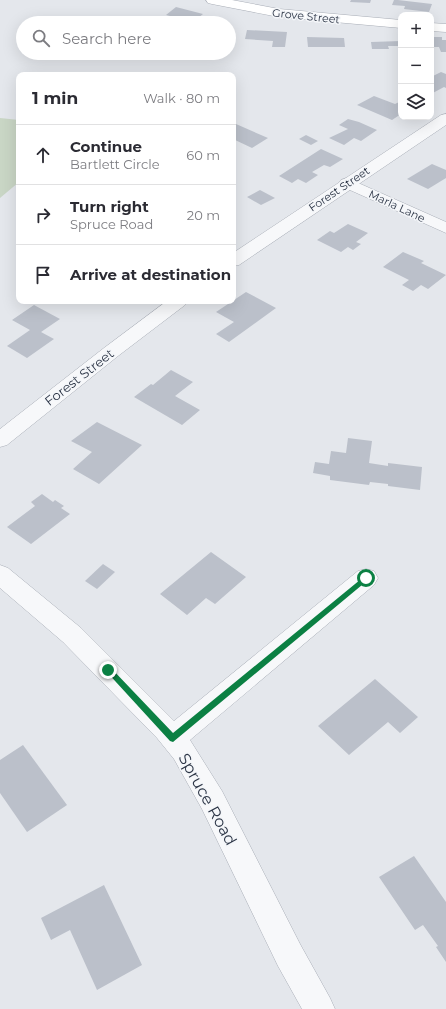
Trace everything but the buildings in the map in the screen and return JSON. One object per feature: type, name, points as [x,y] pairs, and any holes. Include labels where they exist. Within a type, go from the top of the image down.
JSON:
[{"type":"main road","name":"Grove Street","points":[[212,0],[279,13],[398,24]]},
{"type":"main road","points":[[434,27],[446,28]]},
{"type":"street","name":"Forest Street","points":[[236,257],[446,118]]},
{"type":"street","name":"Marla Lane","points":[[347,183],[446,228]]},
{"type":"street","name":"Forest Street","points":[[0,440],[111,352],[175,304]]},
{"type":"street","name":"Spruce Road","points":[[0,574],[72,635],[173,738],[183,751],[212,800],[289,954],[319,1009]]},
{"type":"street","points":[[173,738],[366,578]]},
{"type":"green space","points":[[0,118],[16,120],[16,185],[0,198]]},
{"type":"route","points":[[108,670],[173,738],[366,578]]}]
